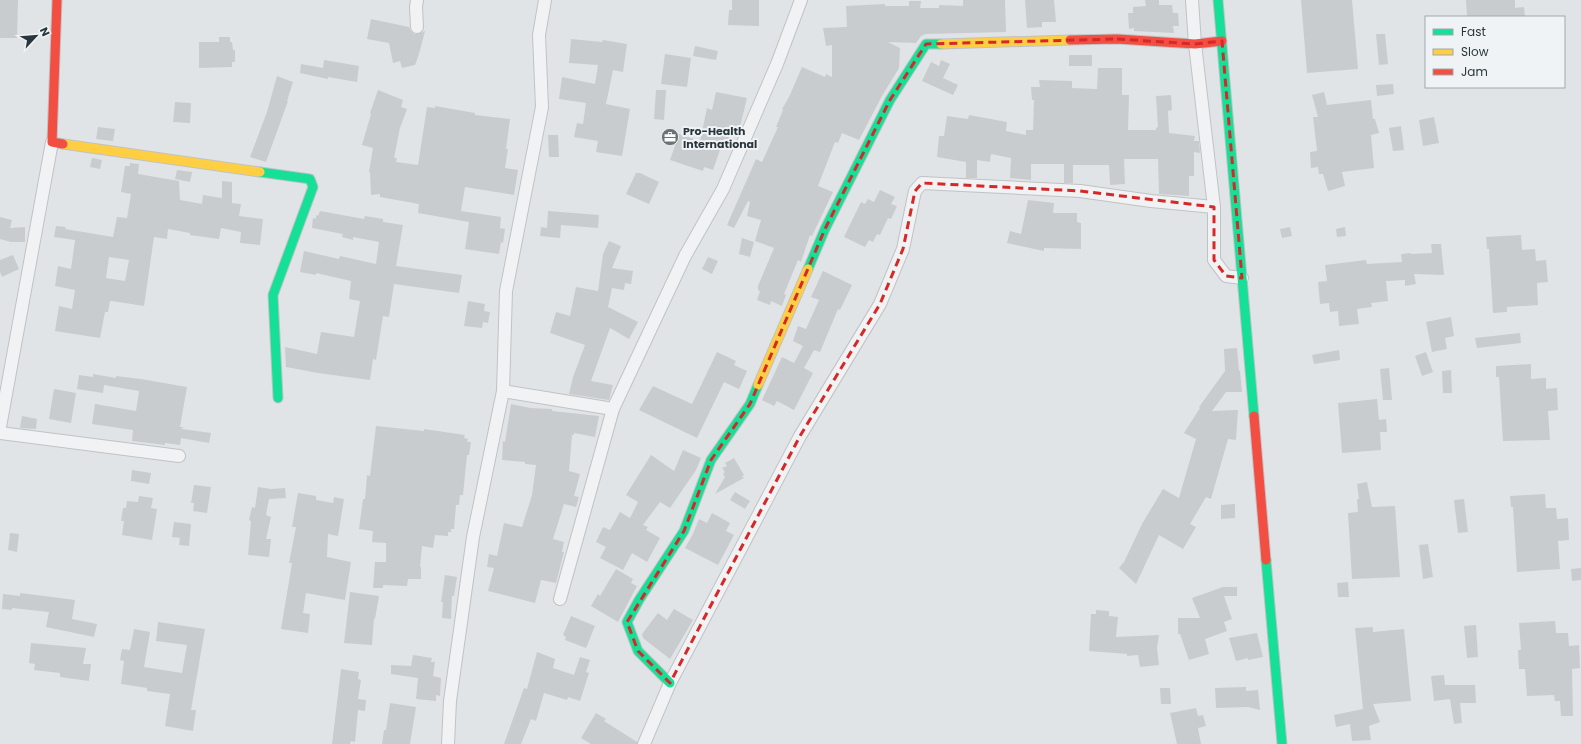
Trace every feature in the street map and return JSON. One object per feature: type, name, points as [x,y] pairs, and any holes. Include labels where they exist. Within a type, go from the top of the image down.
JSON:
[{"type":"street","points":[[0,427],[52,142],[56,0]]},
{"type":"street","points":[[417,0],[417,27]]},
{"type":"street","points":[[448,744],[450,701],[473,537],[503,391],[506,291],[542,107],[539,34],[545,0]]},
{"type":"street","points":[[560,599],[613,409],[685,256],[723,188],[777,64],[801,0]]},
{"type":"street","points":[[1192,0],[1195,44],[1214,207],[1214,260],[1226,276],[1242,278]]},
{"type":"street","points":[[1218,0],[1282,744]]},
{"type":"street","points":[[670,683],[638,651],[627,622],[638,600],[684,531],[711,460],[750,404],[825,229],[890,100],[926,44],[1117,40],[1195,44],[1222,41]]},
{"type":"street","points":[[52,142],[310,179],[313,187],[273,295],[278,398]]},
{"type":"street","points":[[644,744],[670,683],[800,436],[880,304],[903,249],[915,191],[922,183],[1080,191],[1151,201],[1214,207]]},
{"type":"street","points":[[503,391],[613,409]]},
{"type":"street","points":[[0,433],[178,456]]},
{"type":"highlighted area","points":[[1117,39],[1195,44],[1222,41],[1242,278],[1226,276],[1214,260],[1214,207],[1080,191],[922,183],[915,191],[903,249],[880,304],[800,436],[670,683],[638,651],[627,622],[684,531],[711,460],[750,404],[825,229],[890,100],[926,44]]},
{"type":"building","points":[[0,0],[18,0],[17,38],[0,38]]},
{"type":"building","points":[[732,0],[759,0],[759,26],[728,25],[729,10],[732,10]]},
{"type":"building","points":[[963,0],[1005,0],[1006,32],[926,34],[921,36],[916,43],[888,42],[900,48],[899,68],[882,96],[859,140],[842,133],[838,143],[835,142],[818,186],[833,192],[812,236],[810,235],[801,262],[798,260],[784,294],[786,295],[782,306],[771,301],[770,305],[757,300],[760,291],[758,290],[758,286],[774,248],[755,241],[761,220],[747,216],[750,202],[748,201],[734,228],[727,225],[756,159],[762,162],[778,127],[776,127],[783,110],[782,109],[802,67],[825,77],[826,74],[832,77],[832,45],[826,46],[823,28],[847,27],[846,6],[885,4],[885,6],[909,6],[909,1],[921,1],[920,8],[939,8],[939,5],[963,6]]},
{"type":"building","points":[[1025,0],[1054,0],[1056,22],[1042,22],[1042,27],[1027,28]]},
{"type":"building","points":[[1145,0],[1159,0],[1159,5],[1172,5],[1173,13],[1178,13],[1179,26],[1173,26],[1174,33],[1134,31],[1134,28],[1129,29],[1128,13],[1133,13],[1133,7],[1146,6]]},
{"type":"building","points":[[1301,0],[1352,0],[1358,69],[1307,73]]},
{"type":"building","points":[[1466,0],[1515,0],[1515,8],[1524,7],[1525,16],[1467,16]]},
{"type":"building","points":[[371,19],[409,27],[414,34],[425,31],[415,65],[402,68],[400,61],[393,63],[389,43],[367,39]]},
{"type":"building","points":[[1376,34],[1385,34],[1388,64],[1379,65]]},
{"type":"building","points":[[219,37],[230,37],[233,50],[235,50],[235,62],[232,62],[232,67],[199,68],[199,42],[219,42]]},
{"type":"building","points":[[571,39],[602,42],[603,40],[627,44],[623,72],[613,70],[606,104],[630,109],[622,156],[596,152],[598,141],[574,137],[577,123],[583,124],[586,103],[559,99],[562,77],[595,84],[598,65],[569,63]]},
{"type":"building","points":[[695,46],[718,51],[716,60],[693,56]]},
{"type":"building","points":[[665,54],[691,58],[687,87],[661,84]]},
{"type":"building","points":[[1069,55],[1092,55],[1092,66],[1069,66]]},
{"type":"building","points":[[324,60],[359,66],[357,82],[328,77],[328,79],[300,73],[301,64],[323,68]]},
{"type":"building","points":[[941,60],[950,64],[943,78],[958,85],[953,95],[922,81],[931,62],[939,66]]},
{"type":"building","points":[[1098,68],[1122,68],[1122,95],[1129,95],[1128,130],[1156,130],[1158,127],[1156,96],[1171,95],[1172,110],[1168,111],[1169,133],[1195,136],[1194,141],[1199,141],[1200,153],[1194,152],[1194,176],[1189,176],[1189,196],[1159,194],[1158,159],[1124,159],[1125,184],[1110,185],[1109,165],[1073,165],[1073,183],[1064,183],[1064,164],[1031,164],[1031,180],[1010,178],[1011,158],[991,154],[990,162],[977,160],[977,178],[966,178],[966,162],[937,157],[939,136],[944,136],[947,116],[968,119],[969,115],[1007,122],[1006,131],[1026,135],[1026,130],[1033,130],[1034,100],[1032,100],[1031,87],[1040,87],[1039,80],[1072,81],[1072,88],[1097,89]]},
{"type":"building","points":[[277,76],[293,82],[288,101],[266,162],[250,157],[267,112]]},
{"type":"building","points":[[1393,84],[1394,94],[1377,96],[1376,85]]},
{"type":"building","points":[[378,90],[403,100],[401,107],[407,109],[400,128],[394,158],[397,158],[396,162],[418,165],[427,107],[435,108],[435,106],[475,113],[475,115],[510,119],[505,168],[518,170],[514,195],[465,187],[461,211],[501,217],[500,228],[505,229],[503,243],[501,242],[499,254],[465,249],[469,222],[418,213],[419,204],[380,197],[380,194],[371,195],[369,172],[373,148],[362,145],[371,114],[370,113]]},
{"type":"building","points":[[656,90],[666,90],[664,120],[654,119]]},
{"type":"building","points":[[716,92],[747,98],[738,135],[730,134],[727,148],[721,147],[713,170],[704,167],[703,171],[670,160],[679,134],[700,141],[707,108],[712,110]]},
{"type":"building","points":[[1324,92],[1327,105],[1371,100],[1373,119],[1375,119],[1379,133],[1371,135],[1374,168],[1342,172],[1345,186],[1328,191],[1323,174],[1319,174],[1318,167],[1311,168],[1310,152],[1317,151],[1313,117],[1318,117],[1312,95]]},
{"type":"building","points":[[175,102],[191,103],[190,123],[173,122]]},
{"type":"building","points":[[1434,117],[1439,143],[1423,146],[1419,120]]},
{"type":"building","points":[[1401,126],[1404,150],[1393,151],[1389,128]]},
{"type":"building","points":[[98,127],[115,129],[113,141],[96,139]]},
{"type":"building","points":[[548,135],[558,135],[559,157],[549,157]]},
{"type":"building","points":[[92,158],[102,160],[100,169],[90,167]]},
{"type":"building","points":[[130,163],[139,164],[138,174],[179,181],[180,200],[202,204],[203,195],[222,198],[222,181],[232,182],[232,203],[241,204],[239,216],[263,219],[260,245],[240,243],[241,232],[221,228],[219,239],[190,235],[190,233],[168,229],[167,239],[154,237],[144,306],[110,301],[108,312],[105,312],[100,338],[55,331],[59,306],[72,309],[75,290],[55,286],[58,266],[71,269],[75,240],[54,237],[56,226],[66,227],[65,229],[113,237],[117,217],[127,218],[131,194],[121,192],[125,166],[130,166]],"holes":[[[109,257],[129,260],[125,281],[106,278]]]},
{"type":"building","points":[[177,170],[192,172],[190,182],[175,179]]},
{"type":"building","points":[[636,173],[640,173],[659,182],[649,204],[626,194]]},
{"type":"building","points":[[880,190],[895,197],[891,204],[897,206],[891,219],[888,218],[880,235],[877,234],[873,242],[869,240],[865,247],[844,237],[861,202],[865,204],[868,199],[874,202]]},
{"type":"building","points":[[1028,200],[1054,203],[1053,213],[1077,213],[1077,222],[1081,223],[1081,249],[1044,248],[1044,251],[1007,243],[1010,231],[1021,234]]},
{"type":"building","points":[[320,211],[364,219],[365,216],[383,219],[383,222],[403,225],[396,266],[462,275],[459,293],[394,284],[389,317],[383,316],[376,360],[373,359],[370,380],[286,367],[285,347],[317,354],[321,332],[354,337],[360,301],[349,299],[351,281],[316,273],[316,275],[300,272],[304,251],[339,259],[340,256],[376,264],[379,242],[353,237],[353,240],[342,237],[343,234],[312,228],[313,218],[316,219],[316,215],[318,216]]},
{"type":"building","points":[[548,211],[599,215],[598,228],[561,225],[560,238],[540,236],[541,227],[547,228]]},
{"type":"building","points":[[0,217],[12,220],[10,228],[25,227],[25,242],[11,242],[0,239]]},
{"type":"building","points":[[1290,227],[1292,236],[1282,238],[1280,229]]},
{"type":"building","points":[[1345,227],[1346,236],[1337,237],[1336,229]]},
{"type":"building","points":[[1521,235],[1522,250],[1535,249],[1536,261],[1546,260],[1548,282],[1537,283],[1538,305],[1507,307],[1507,312],[1493,313],[1489,249],[1487,249],[1486,237]]},
{"type":"building","points":[[742,238],[754,242],[750,257],[739,254]]},
{"type":"building","points":[[609,241],[621,246],[612,268],[633,271],[631,284],[625,283],[624,290],[612,288],[608,307],[638,322],[629,339],[610,328],[591,381],[613,385],[609,400],[569,394],[573,377],[585,345],[550,333],[556,312],[570,316],[576,287],[598,291],[603,254]]},
{"type":"building","points":[[1431,244],[1441,244],[1444,275],[1414,274],[1416,284],[1405,286],[1405,280],[1386,281],[1388,301],[1371,303],[1372,307],[1357,309],[1359,324],[1339,326],[1338,311],[1330,312],[1329,303],[1320,304],[1318,282],[1327,281],[1325,265],[1366,260],[1367,264],[1402,262],[1401,254],[1432,253]]},
{"type":"building","points":[[13,255],[19,269],[2,277],[0,272],[0,260]]},
{"type":"building","points":[[708,257],[718,261],[712,274],[702,269]]},
{"type":"building","points":[[823,271],[852,285],[840,310],[838,309],[820,352],[814,350],[804,368],[813,373],[794,410],[777,401],[774,406],[762,400],[782,357],[794,363],[803,346],[793,341],[798,326],[806,329],[819,300],[811,297]]},
{"type":"building","points":[[468,301],[485,304],[484,311],[490,312],[488,323],[483,322],[482,328],[464,326]]},
{"type":"building","points":[[1451,317],[1454,336],[1445,338],[1447,349],[1432,352],[1426,322]]},
{"type":"building","points":[[1520,333],[1521,343],[1477,348],[1475,338]]},
{"type":"building","points":[[1237,348],[1242,392],[1226,392],[1212,411],[1238,410],[1236,440],[1228,439],[1211,499],[1206,497],[1190,524],[1196,527],[1183,549],[1159,535],[1136,584],[1119,568],[1124,562],[1142,524],[1163,489],[1179,498],[1196,439],[1184,433],[1200,408],[1199,407],[1225,371],[1224,349]]},
{"type":"building","points":[[1339,350],[1340,360],[1314,364],[1312,355]]},
{"type":"building","points":[[717,352],[736,361],[734,365],[747,371],[739,389],[724,382],[697,438],[639,410],[653,386],[692,404]]},
{"type":"building","points":[[1426,352],[1433,372],[1422,376],[1415,356]]},
{"type":"building","points":[[1531,364],[1531,379],[1546,378],[1546,389],[1557,388],[1558,410],[1548,411],[1550,440],[1503,441],[1499,377],[1496,377],[1496,366]]},
{"type":"building","points":[[1389,368],[1392,400],[1383,400],[1380,369]]},
{"type":"building","points":[[1451,370],[1452,393],[1443,393],[1442,371]]},
{"type":"building","points":[[93,374],[116,378],[116,376],[141,379],[187,387],[180,427],[183,427],[182,429],[211,433],[209,443],[181,438],[180,445],[165,443],[165,445],[132,441],[133,430],[92,424],[95,404],[136,411],[139,391],[104,385],[103,393],[77,389],[79,375],[93,377]]},
{"type":"building","points":[[54,389],[76,393],[71,423],[49,419]]},
{"type":"building","points":[[1377,399],[1379,420],[1386,419],[1387,432],[1380,432],[1381,450],[1342,453],[1338,403]]},
{"type":"building","points":[[511,404],[530,408],[552,409],[552,411],[599,416],[595,437],[574,433],[574,435],[572,435],[569,471],[580,474],[574,496],[579,497],[576,507],[564,504],[553,539],[564,542],[562,552],[564,552],[556,583],[541,580],[535,603],[488,591],[494,568],[487,567],[489,554],[497,556],[504,523],[522,527],[532,495],[536,465],[525,464],[525,462],[502,460],[503,441],[505,442]]},
{"type":"building","points":[[22,416],[37,419],[36,429],[20,428]]},
{"type":"building","points":[[376,426],[424,431],[424,429],[465,435],[464,438],[468,439],[467,442],[471,442],[469,455],[467,455],[463,495],[460,495],[459,505],[456,505],[454,529],[451,529],[451,532],[448,532],[448,536],[435,535],[433,548],[422,546],[420,567],[421,579],[408,579],[407,586],[383,585],[383,588],[373,588],[375,562],[386,562],[386,543],[372,542],[373,531],[359,529],[363,499],[365,499],[367,475],[370,476]]},
{"type":"building","points":[[683,450],[701,458],[696,470],[670,508],[660,502],[643,525],[648,527],[646,530],[660,538],[647,562],[632,553],[623,570],[600,558],[606,547],[596,542],[603,527],[610,530],[620,512],[630,518],[638,502],[626,495],[651,455],[674,471]]},
{"type":"building","points":[[734,458],[744,475],[742,476],[744,478],[715,494],[725,477],[723,474],[725,472],[722,468],[727,466],[725,463]]},
{"type":"building","points":[[132,470],[151,473],[149,484],[131,481]]},
{"type":"building","points":[[1367,482],[1372,507],[1395,506],[1400,577],[1352,579],[1348,513],[1358,512],[1357,499],[1359,499],[1357,484]]},
{"type":"building","points":[[194,485],[211,487],[207,513],[193,511],[194,503],[191,503]]},
{"type":"building","points":[[258,487],[271,489],[285,488],[286,498],[269,499],[266,515],[271,517],[266,539],[271,539],[269,557],[248,555],[251,521],[249,520],[252,507],[255,508]]},
{"type":"building","points":[[735,492],[750,501],[745,509],[730,500]]},
{"type":"building","points":[[298,493],[316,496],[316,500],[333,503],[334,497],[344,499],[338,536],[328,534],[327,557],[351,562],[345,600],[306,593],[303,613],[310,614],[308,633],[281,629],[292,563],[289,563],[296,527],[292,527]]},
{"type":"building","points":[[1545,494],[1546,508],[1556,508],[1557,519],[1568,518],[1569,540],[1558,541],[1560,569],[1517,572],[1513,507],[1511,507],[1510,496]]},
{"type":"building","points":[[139,496],[153,498],[151,508],[157,509],[152,540],[122,535],[124,521],[121,521],[123,508],[126,508],[127,501],[138,502]]},
{"type":"building","points":[[1464,499],[1468,532],[1458,533],[1454,500]]},
{"type":"building","points":[[1235,504],[1235,518],[1221,519],[1221,505]]},
{"type":"building","points":[[712,513],[730,523],[726,531],[734,535],[718,565],[685,548],[699,519],[707,523]]},
{"type":"building","points":[[174,522],[191,524],[189,546],[179,545],[180,538],[172,537]]},
{"type":"building","points":[[10,533],[19,534],[17,552],[8,550]]},
{"type":"building","points":[[1428,544],[1433,577],[1423,579],[1419,545]]},
{"type":"building","points":[[1581,568],[1581,580],[1572,581],[1571,569]]},
{"type":"building","points":[[616,569],[633,579],[631,583],[637,586],[618,622],[591,606],[598,594],[600,596]]},
{"type":"building","points":[[445,575],[457,577],[454,596],[452,596],[451,619],[442,618],[443,602],[441,602]]},
{"type":"building","points":[[1348,582],[1349,597],[1338,597],[1337,583]]},
{"type":"building","points":[[1223,587],[1237,587],[1237,596],[1224,596],[1232,619],[1224,622],[1227,631],[1205,639],[1209,654],[1189,660],[1180,634],[1178,634],[1178,618],[1200,618],[1192,598]]},
{"type":"building","points":[[350,592],[379,596],[375,619],[374,618],[372,645],[344,643]]},
{"type":"building","points":[[20,593],[75,600],[72,619],[97,624],[94,637],[46,627],[49,612],[12,608],[12,610],[2,609],[3,594],[20,596]]},
{"type":"building","points":[[674,609],[693,620],[670,659],[643,638],[642,634],[658,613],[667,620]]},
{"type":"building","points":[[1096,610],[1109,611],[1109,616],[1118,617],[1116,637],[1159,635],[1157,648],[1159,665],[1140,667],[1138,655],[1127,656],[1127,654],[1089,651],[1091,614],[1096,614]]},
{"type":"building","points":[[571,616],[595,626],[586,648],[565,640],[566,637],[563,635]]},
{"type":"building","points":[[1555,621],[1556,633],[1568,633],[1569,646],[1579,645],[1580,668],[1572,669],[1573,716],[1561,716],[1560,701],[1555,701],[1554,695],[1527,696],[1525,669],[1519,669],[1518,650],[1521,650],[1519,623]]},
{"type":"building","points":[[158,622],[205,629],[191,710],[196,710],[193,731],[165,726],[170,694],[147,691],[147,688],[121,684],[124,661],[120,660],[122,649],[130,650],[134,629],[150,632],[144,667],[182,673],[187,645],[156,641]]},
{"type":"building","points":[[1476,625],[1478,657],[1467,658],[1464,626]]},
{"type":"building","points":[[1373,627],[1373,632],[1404,629],[1411,701],[1373,704],[1380,722],[1369,726],[1371,740],[1352,741],[1350,724],[1336,727],[1334,715],[1363,709],[1355,628]]},
{"type":"building","points":[[1257,633],[1263,657],[1248,660],[1248,658],[1236,661],[1229,638]]},
{"type":"building","points":[[31,643],[86,648],[83,664],[91,664],[89,681],[60,677],[60,673],[34,670],[35,664],[29,663]]},
{"type":"building","points":[[537,652],[555,659],[553,668],[574,675],[580,657],[590,660],[586,672],[589,673],[580,701],[568,697],[567,700],[544,693],[536,721],[531,719],[521,744],[504,744],[524,688],[527,689]]},
{"type":"building","points":[[413,655],[432,658],[431,662],[435,662],[433,676],[441,678],[440,696],[436,695],[436,701],[416,699],[418,678],[391,674],[391,665],[411,666]]},
{"type":"building","points":[[341,669],[359,672],[358,679],[361,680],[358,699],[366,700],[365,711],[358,710],[355,742],[351,741],[350,744],[332,744]]},
{"type":"building","points":[[1444,675],[1445,685],[1475,685],[1476,703],[1460,703],[1462,723],[1454,724],[1450,699],[1434,701],[1431,676]]},
{"type":"building","points":[[1246,687],[1246,691],[1258,690],[1260,710],[1248,707],[1216,708],[1215,688]]},
{"type":"building","points":[[1160,688],[1170,688],[1171,704],[1161,704]]},
{"type":"building","points":[[390,703],[416,707],[410,744],[382,744],[384,730],[386,730]]},
{"type":"building","points":[[1196,708],[1198,716],[1203,715],[1206,726],[1198,728],[1201,744],[1177,744],[1170,713]]},
{"type":"building","points":[[596,713],[606,719],[604,721],[637,742],[637,744],[591,744],[581,738]]},
{"type":"traffic: fast","points":[[1218,0],[1254,416]]},
{"type":"traffic: fast","points":[[808,269],[825,229],[890,100],[926,44],[941,44]]},
{"type":"traffic: fast","points":[[260,172],[310,179],[313,187],[273,295],[278,398]]},
{"type":"traffic: fast","points":[[670,683],[638,651],[627,622],[639,600],[684,531],[711,460],[750,404],[758,385]]},
{"type":"traffic: fast","points":[[1266,560],[1282,744]]},
{"type":"traffic: slow","points":[[941,44],[1070,40]]},
{"type":"traffic: slow","points":[[63,144],[260,172]]},
{"type":"traffic: slow","points":[[758,385],[808,269]]},
{"type":"traffic: jam","points":[[57,0],[52,142],[63,144]]},
{"type":"traffic: jam","points":[[1070,40],[1117,39],[1195,44],[1222,41]]},
{"type":"traffic: jam","points":[[1254,416],[1266,560]]},
{"type":"place","name":"Pro-Health International","points":[[670,137]]}]
